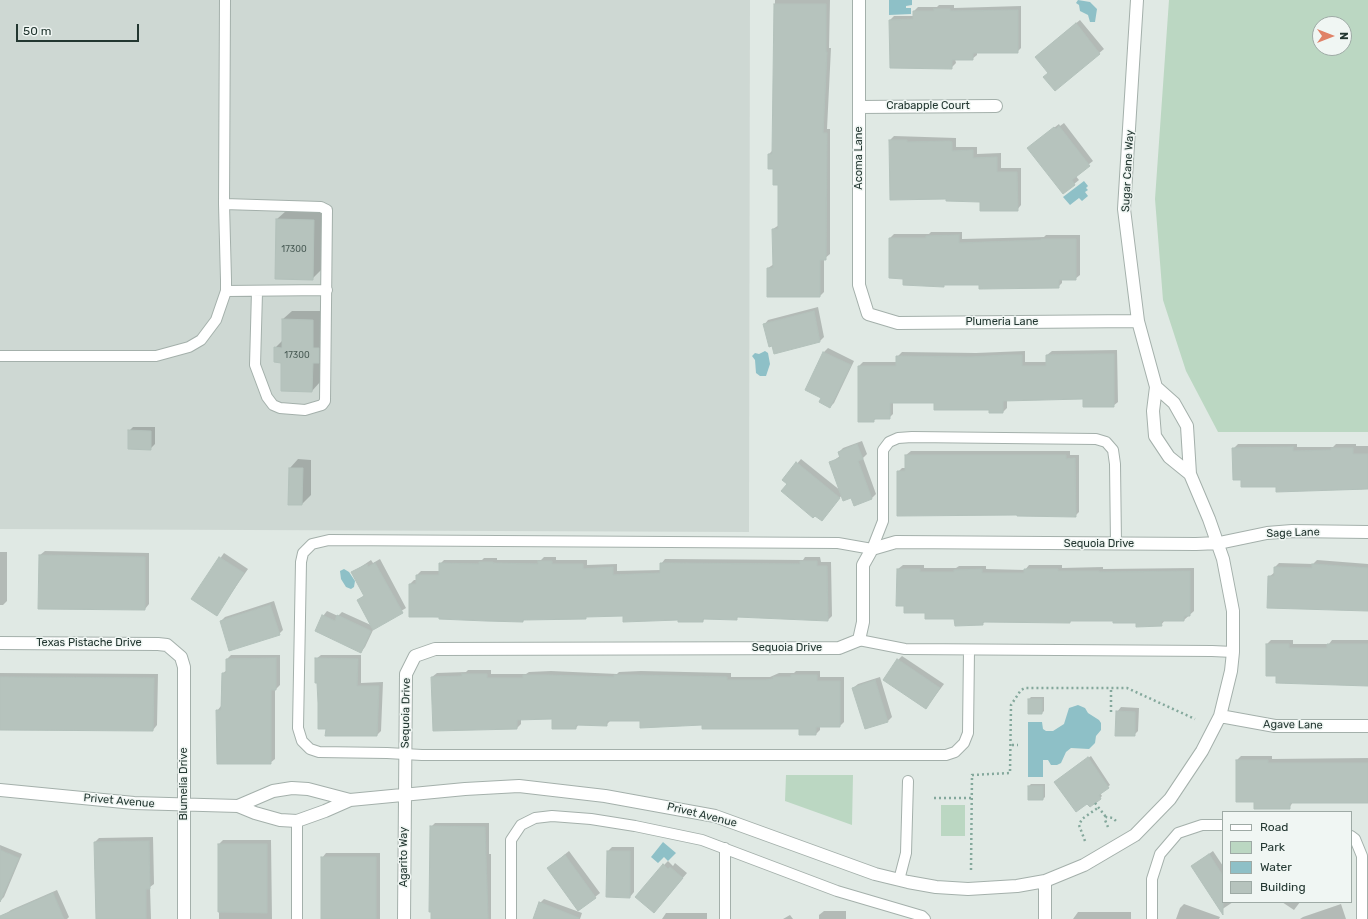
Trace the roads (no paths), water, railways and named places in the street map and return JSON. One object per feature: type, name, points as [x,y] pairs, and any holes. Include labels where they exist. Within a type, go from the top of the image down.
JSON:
[{"type":"street","name":"Acoma Lane","points":[[859,0],[859,285],[868,314]]},
{"type":"street","name":"Sugar Cane Way","points":[[1137,0],[1124,209],[1138,321],[1156,387],[1152,411],[1155,436],[1169,457],[1190,474]]},
{"type":"street","name":"Crabapple Court","points":[[859,107],[996,106]]},
{"type":"street","name":"Plumeria Lane","points":[[868,314],[898,323],[1138,321]]},
{"type":"street","name":"Sugar Cane Way","points":[[1045,881],[1084,865],[1109,851],[1134,835],[1154,818],[1186,778],[1220,716],[1233,652],[1233,611],[1230,588],[1218,543],[1190,474],[1187,426],[1174,403],[1156,387]]},
{"type":"street","name":"Sage Lane","points":[[1218,543],[1266,533],[1292,531],[1368,532]]},
{"type":"street","name":"Sequoia Drive","points":[[872,549],[896,542],[1116,544],[1218,543]]},
{"type":"street","points":[[858,640],[863,622],[863,565],[872,549]]},
{"type":"street","name":"Sequoia Drive","points":[[404,796],[406,674],[415,656],[435,649],[839,648],[858,640]]},
{"type":"street","name":"Texas Pistache Drive","points":[[0,643],[158,644],[167,645],[176,651]]},
{"type":"street","name":"Blumelia Drive","points":[[176,651],[181,657],[184,666],[184,919]]},
{"type":"street","name":"Agave Lane","points":[[1220,716],[1275,726],[1368,726]]},
{"type":"street","name":"Privet Avenue","points":[[238,806],[273,791],[292,788],[308,789],[350,800],[465,789],[519,786],[647,802],[715,816],[875,874],[936,887],[968,889],[1017,886],[1045,881]]},
{"type":"street","name":"Privet Avenue","points":[[0,790],[134,804],[238,806],[255,813],[280,820],[297,821],[350,800]]},
{"type":"street","name":"Agarito Way","points":[[404,796],[404,919]]},
{"type":"street","points":[[1045,881],[1045,919]]},
{"type":"lane","points":[[0,356],[156,356],[188,347],[200,340],[216,320],[226,291],[227,268],[224,204],[226,0]]},
{"type":"lane","points":[[224,204],[321,207],[327,210],[325,401],[322,405],[305,410],[273,405],[267,397],[255,366],[257,292]]},
{"type":"lane","points":[[226,291],[257,292],[327,290]]},
{"type":"lane","points":[[969,650],[968,733],[964,743],[955,752],[946,755],[405,754],[319,752],[310,749],[302,741],[298,728],[301,562],[303,553],[312,544],[330,540],[830,543],[872,549],[883,521],[883,450],[889,442],[912,437],[1096,438],[1106,442],[1113,450],[1115,464],[1116,544]]},
{"type":"lane","points":[[858,640],[905,649],[1233,652]]},
{"type":"lane","points":[[899,880],[906,853],[908,781]]},
{"type":"lane","points":[[511,919],[511,840],[521,825],[535,818],[552,816],[591,819],[636,826],[702,840],[837,891],[922,916],[925,919]]},
{"type":"lane","points":[[297,821],[297,919]]},
{"type":"lane","points":[[1152,919],[1152,879],[1160,854],[1178,833],[1202,825],[1222,825]]},
{"type":"lane","points":[[1352,837],[1355,839],[1362,856],[1362,919]]},
{"type":"lane","points":[[725,919],[726,848]]},
{"type":"water","points":[[889,0],[912,0],[912,5],[906,6],[906,8],[911,8],[911,14],[889,15]]},
{"type":"water","points":[[1078,0],[1090,2],[1097,9],[1095,22],[1090,22],[1088,15],[1080,11],[1079,5],[1076,3]]},
{"type":"water","points":[[1084,181],[1088,186],[1086,188],[1088,190],[1085,192],[1088,196],[1082,201],[1079,198],[1070,205],[1063,197]]},
{"type":"water","points":[[765,351],[768,353],[770,364],[766,376],[760,376],[756,373],[755,360],[752,356],[755,353],[759,354]]},
{"type":"water","points":[[344,569],[349,572],[355,581],[354,587],[351,589],[346,587],[341,579],[340,571]]},
{"type":"water","points":[[1078,705],[1085,708],[1088,713],[1101,723],[1101,730],[1096,736],[1095,743],[1089,749],[1071,748],[1066,752],[1061,763],[1057,765],[1051,765],[1048,760],[1043,760],[1043,777],[1028,777],[1028,722],[1042,722],[1043,729],[1046,731],[1053,731],[1064,724],[1069,708]]},
{"type":"water","points":[[663,842],[676,853],[668,861],[664,857],[658,863],[651,857]]}]
